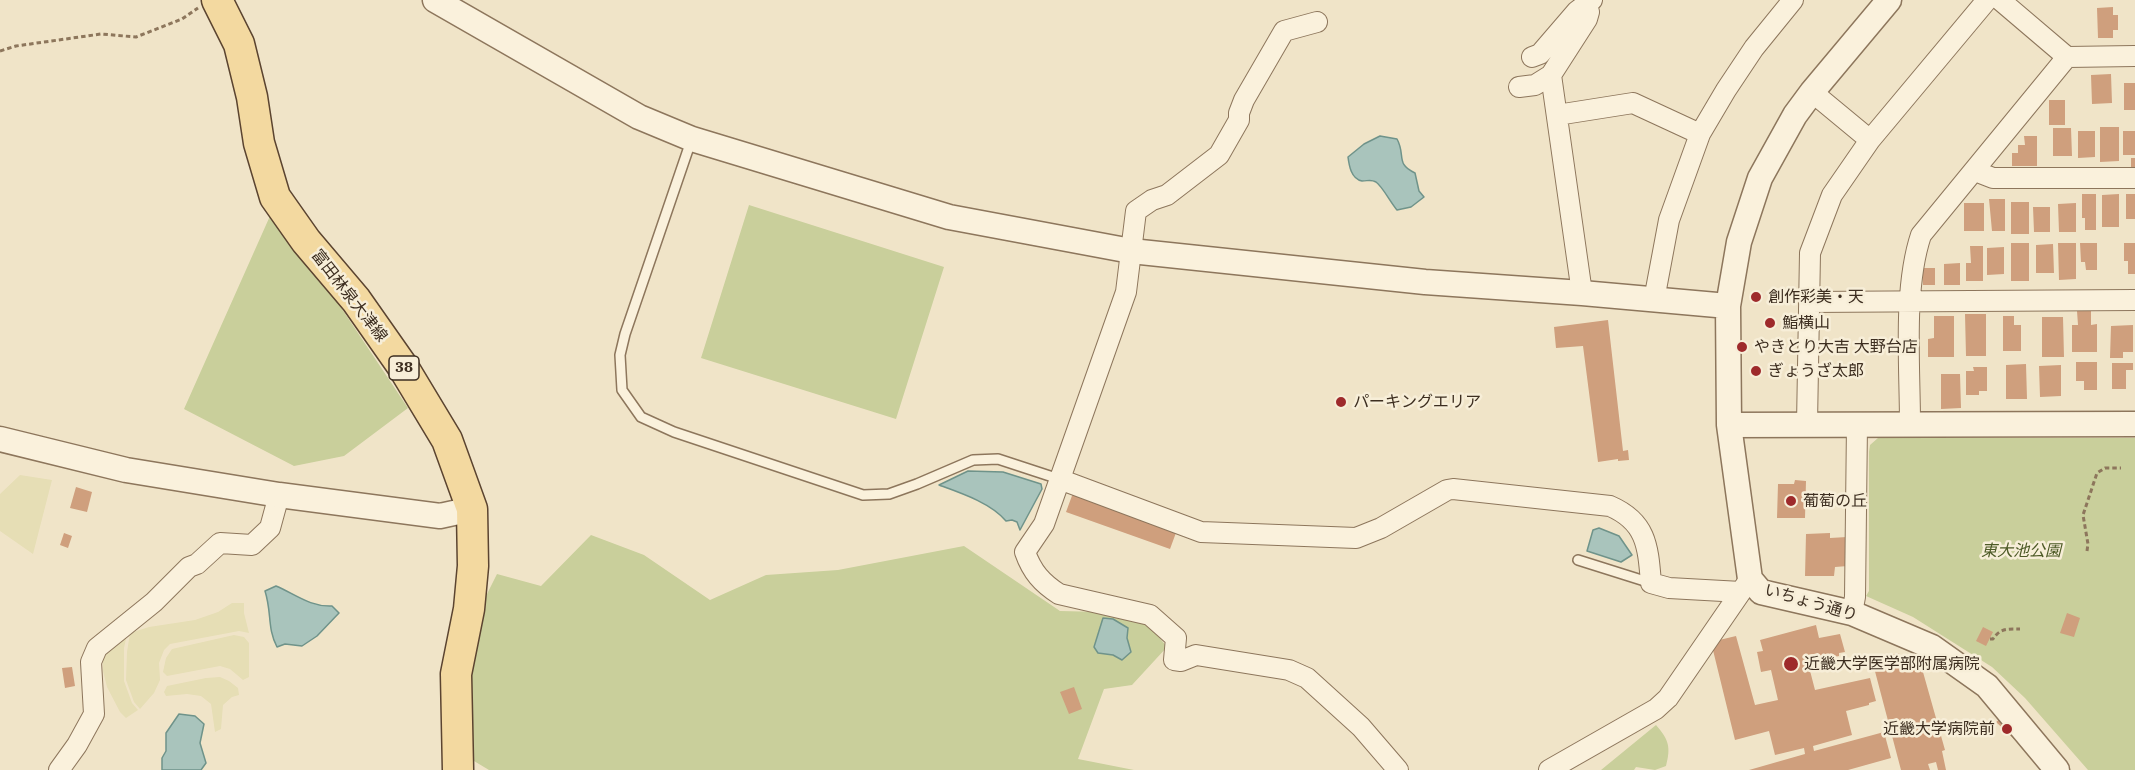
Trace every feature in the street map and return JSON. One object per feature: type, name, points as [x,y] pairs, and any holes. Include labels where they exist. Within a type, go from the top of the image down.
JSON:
[{"type":"main road","name":"富田林泉大津線","points":[[209,3],[239,44],[260,143],[275,197],[306,241],[356,300],[403,367],[447,440],[471,509],[473,566],[469,609],[456,674],[458,770]]},
{"type":"street","points":[[435,0],[639,117],[692,139],[949,217],[1131,251],[1425,282],[1728,306]]},
{"type":"street","points":[[1653,300],[1669,220],[1700,134],[1754,48],[1793,0]]},
{"type":"street","name":"いちょう通り","points":[[1889,0],[1795,115],[1760,178],[1739,242],[1728,306],[1728,424],[1745,586],[1761,592],[1852,613],[1932,647],[1986,686],[2057,770]]},
{"type":"street","points":[[1807,424],[1810,253],[1832,195],[1870,140],[1987,0]]},
{"type":"street","points":[[2000,0],[2067,57],[2135,56]]},
{"type":"street","points":[[1532,57],[1540,54],[1577,11],[1589,3]]},
{"type":"street","points":[[1519,87],[1535,85],[1551,75],[1587,19],[1589,3]]},
{"type":"street","points":[[1317,22],[1284,31],[1244,100],[1239,120],[1219,155],[1167,195],[1152,200],[1136,211],[1126,292],[1044,524],[1025,552],[1030,566],[1047,586],[1059,594],[1150,615],[1176,638],[1174,660],[1181,661],[1196,655],[1289,670],[1307,678],[1361,728],[1398,770]]},
{"type":"street","points":[[1910,424],[1910,302],[1914,256],[1921,235],[2067,57]]},
{"type":"street","points":[[1551,75],[1582,293]]},
{"type":"street","points":[[1812,92],[1870,140]]},
{"type":"street","points":[[1557,114],[1633,103],[1700,134]]},
{"type":"street","points":[[1975,171],[1993,178],[2135,178]]},
{"type":"street","points":[[1809,302],[2135,300]]},
{"type":"street","points":[[1728,424],[2135,424]]},
{"type":"street","points":[[1852,613],[1857,424]]},
{"type":"street","points":[[0,439],[126,470],[279,495],[440,516],[471,509]]},
{"type":"street","points":[[1059,479],[1201,532],[1356,538],[1380,528],[1447,490],[1453,489],[1610,507],[1627,515],[1640,528],[1648,546],[1651,583],[1670,588],[1745,586]]},
{"type":"street","points":[[59,770],[77,745],[94,714],[91,662],[97,648],[154,602],[189,567],[197,564],[220,543],[252,544],[270,528],[279,495]]},
{"type":"street","points":[[1548,770],[1656,709],[1668,698],[1745,586]]},
{"type":"lane","points":[[692,139],[625,334],[620,355],[622,390],[641,417],[674,432],[863,495],[889,494],[973,460],[998,459],[1059,479]]},
{"type":"lane","points":[[1578,560],[1651,583]]},
{"type":"path","points":[[0,51],[16,46],[101,34],[136,37],[182,19],[209,3]]},
{"type":"path","points":[[2087,551],[2083,515],[2097,473],[2105,468],[2121,468]]},
{"type":"path","points":[[1990,639],[1993,639],[2002,629],[2020,629]]},
{"type":"shaded area","points":[[20,475],[52,480],[33,554],[0,531],[0,494]]},
{"type":"shaded area","points":[[232,603],[244,603],[249,633],[239,631],[170,644],[164,650],[159,663],[160,680],[154,693],[140,709],[134,702],[126,680],[130,633],[149,627],[195,620],[218,612]]},
{"type":"shaded area","points":[[127,634],[124,648],[124,681],[132,703],[138,710],[126,718],[120,712],[107,687],[103,671],[103,653]]},
{"type":"shaded area","points":[[234,635],[244,637],[249,643],[249,677],[243,680],[230,669],[220,666],[167,676],[163,672],[166,658],[172,649]]},
{"type":"shaded area","points":[[220,677],[238,688],[239,695],[232,697],[223,705],[221,729],[215,732],[211,704],[201,696],[187,694],[166,696],[164,692],[167,686]]},
{"type":"green space","points":[[749,205],[944,267],[896,419],[701,358]]},
{"type":"green space","points":[[274,207],[408,408],[344,456],[294,466],[184,409]]},
{"type":"green space","name":"東大池公園","points":[[1878,438],[2135,438],[2135,770],[2088,770],[2025,698],[1992,667],[1913,617],[1866,596],[1869,591],[1869,452],[1870,445]]},
{"type":"green space","points":[[591,535],[644,555],[710,600],[766,575],[838,570],[964,546],[1060,611],[1103,612],[1147,622],[1167,647],[1132,685],[1104,689],[1078,759],[1134,770],[489,770],[469,758],[465,732],[472,668],[485,598],[497,574],[541,586]]},
{"type":"green space","points":[[1656,725],[1668,744],[1666,766],[1655,770],[1636,767],[1634,770],[1601,770]]},
{"type":"water","points":[[1380,136],[1397,139],[1403,163],[1415,173],[1419,191],[1424,197],[1411,207],[1397,210],[1376,182],[1358,180],[1351,171],[1348,157],[1364,144]]},
{"type":"water","points":[[968,471],[1003,472],[1041,484],[1042,489],[1020,530],[1017,522],[1006,521],[984,504],[939,485]]},
{"type":"water","points":[[1599,528],[1619,536],[1632,555],[1621,562],[1587,551],[1593,530]]},
{"type":"water","points":[[276,586],[310,602],[332,606],[339,613],[317,636],[302,646],[285,644],[277,647],[272,633],[265,591]]},
{"type":"water","points":[[1103,618],[1113,619],[1128,628],[1127,638],[1131,652],[1122,660],[1113,655],[1098,653],[1094,647]]},
{"type":"water","points":[[179,714],[195,716],[204,724],[200,743],[206,763],[201,770],[162,770],[162,758],[166,751],[166,733]]},
{"type":"building","points":[[2113,7],[2113,15],[2118,15],[2118,30],[2113,30],[2113,38],[2098,38],[2097,8]]},
{"type":"building","points":[[2111,74],[2112,103],[2092,104],[2091,75]]},
{"type":"building","points":[[2124,83],[2135,83],[2135,110],[2124,110]]},
{"type":"building","points":[[2049,100],[2065,100],[2065,125],[2049,125]]},
{"type":"building","points":[[2100,127],[2119,127],[2119,161],[2100,162]]},
{"type":"building","points":[[2053,128],[2071,128],[2072,156],[2053,156]]},
{"type":"building","points":[[2078,131],[2095,131],[2095,157],[2078,158]]},
{"type":"building","points":[[2123,131],[2135,131],[2135,155],[2123,155]]},
{"type":"building","points":[[2024,136],[2037,136],[2037,166],[2012,166],[2012,153],[2018,153],[2018,145],[2025,145]]},
{"type":"building","points":[[2131,158],[2135,158],[2135,169],[2131,169]]},
{"type":"building","points":[[2082,194],[2096,194],[2096,230],[2085,230],[2085,218],[2082,218]]},
{"type":"building","points":[[2119,194],[2119,227],[2102,227],[2102,195]]},
{"type":"building","points":[[2126,194],[2135,194],[2135,219],[2126,219]]},
{"type":"building","points":[[1989,199],[2005,199],[2005,231],[1992,231]]},
{"type":"building","points":[[2011,202],[2029,202],[2029,234],[2011,234]]},
{"type":"building","points":[[1964,203],[1984,203],[1984,231],[1964,231]]},
{"type":"building","points":[[2076,203],[2076,232],[2059,232],[2058,204]]},
{"type":"building","points":[[2033,207],[2050,207],[2050,232],[2034,232]]},
{"type":"building","points":[[2011,243],[2029,243],[2029,281],[2011,281]]},
{"type":"building","points":[[2058,243],[2076,243],[2076,279],[2059,280]]},
{"type":"building","points":[[2080,243],[2097,243],[2097,270],[2086,270],[2085,262],[2081,262]]},
{"type":"building","points":[[2124,243],[2135,243],[2135,274],[2128,274],[2128,261],[2124,261]]},
{"type":"building","points":[[2053,244],[2054,273],[2036,273],[2036,245]]},
{"type":"building","points":[[1970,246],[1983,246],[1983,281],[1966,281],[1966,263],[1971,263]]},
{"type":"building","points":[[2004,247],[2004,274],[1987,275],[1987,248]]},
{"type":"building","points":[[1960,263],[1960,285],[1944,285],[1944,264]]},
{"type":"building","points":[[1922,268],[1935,268],[1935,285],[1923,285]]},
{"type":"building","points":[[2077,311],[2091,311],[2091,325],[2097,324],[2097,352],[2072,352],[2072,325],[2078,325]]},
{"type":"building","points":[[1965,314],[1986,314],[1986,356],[1966,356]]},
{"type":"building","points":[[1934,316],[1954,316],[1954,357],[1928,357],[1928,339],[1934,338]]},
{"type":"building","points":[[2003,316],[2014,316],[2014,325],[2021,325],[2021,351],[2003,351]]},
{"type":"building","points":[[2042,317],[2063,317],[2064,357],[2042,357]]},
{"type":"building","points":[[1608,320],[1623,451],[1628,450],[1629,460],[1598,462],[1583,346],[1556,348],[1554,327]]},
{"type":"building","points":[[2133,325],[2133,352],[2123,352],[2123,358],[2110,358],[2111,326]]},
{"type":"building","points":[[2076,362],[2097,362],[2097,390],[2084,390],[2084,381],[2076,381]]},
{"type":"building","points":[[2112,363],[2133,363],[2133,370],[2126,370],[2126,389],[2112,389]]},
{"type":"building","points":[[2026,364],[2027,399],[2006,399],[2006,365]]},
{"type":"building","points":[[2061,365],[2061,396],[2040,397],[2039,366]]},
{"type":"building","points":[[1973,367],[1987,367],[1987,391],[1979,391],[1979,395],[1966,395],[1966,371],[1974,371]]},
{"type":"building","points":[[1941,374],[1960,374],[1961,408],[1941,409]]},
{"type":"building","points":[[1795,480],[1806,481],[1805,518],[1777,518],[1778,484],[1794,484]]},
{"type":"building","points":[[76,487],[92,492],[87,512],[70,508]]},
{"type":"building","points":[[1073,493],[1177,530],[1170,549],[1066,512]]},
{"type":"building","points":[[64,533],[72,536],[68,548],[60,545]]},
{"type":"building","points":[[1830,533],[1830,538],[1847,537],[1848,566],[1835,567],[1834,576],[1805,576],[1806,534]]},
{"type":"building","points":[[2067,613],[2080,618],[2074,637],[2060,633]]},
{"type":"building","points":[[1816,625],[1819,638],[1840,634],[1845,652],[1839,653],[1839,656],[1808,663],[1815,690],[1870,678],[1876,701],[1846,711],[1852,735],[1813,746],[1814,751],[1884,732],[1891,758],[1848,770],[1749,770],[1805,754],[1804,748],[1775,755],[1769,731],[1735,740],[1711,642],[1736,636],[1755,705],[1778,700],[1771,670],[1761,672],[1757,652],[1763,651],[1760,640]]},
{"type":"building","points":[[1983,627],[1993,632],[1986,646],[1976,641]]},
{"type":"building","points":[[1899,653],[1900,656],[1904,655],[1907,669],[1921,665],[1945,750],[1942,751],[1946,770],[1938,770],[1936,762],[1928,764],[1930,770],[1901,770],[1872,660]]},
{"type":"building","points":[[72,667],[75,686],[65,688],[62,668]]},
{"type":"building","points":[[1074,687],[1082,709],[1069,714],[1060,692]]},
{"type":"building","name":"近畿大学病院前","points":[[2000,719],[2017,735],[2014,739],[1996,722]]},
{"type":"place","name":"創作彩美・天","points":[[1756,297]]},
{"type":"place","name":"鮨横山","points":[[1770,323]]},
{"type":"place","name":"やきとり大吉 大野台店","points":[[1742,347]]},
{"type":"place","name":"ぎょうざ太郎","points":[[1756,371]]},
{"type":"place","name":"パーキングエリア","points":[[1341,402]]},
{"type":"place","name":"葡萄の丘","points":[[1791,501]]},
{"type":"place","name":"近畿大学医学部附属病院","points":[[1791,664]]},
{"type":"place","name":"近畿大学病院前","points":[[2007,729]]}]
